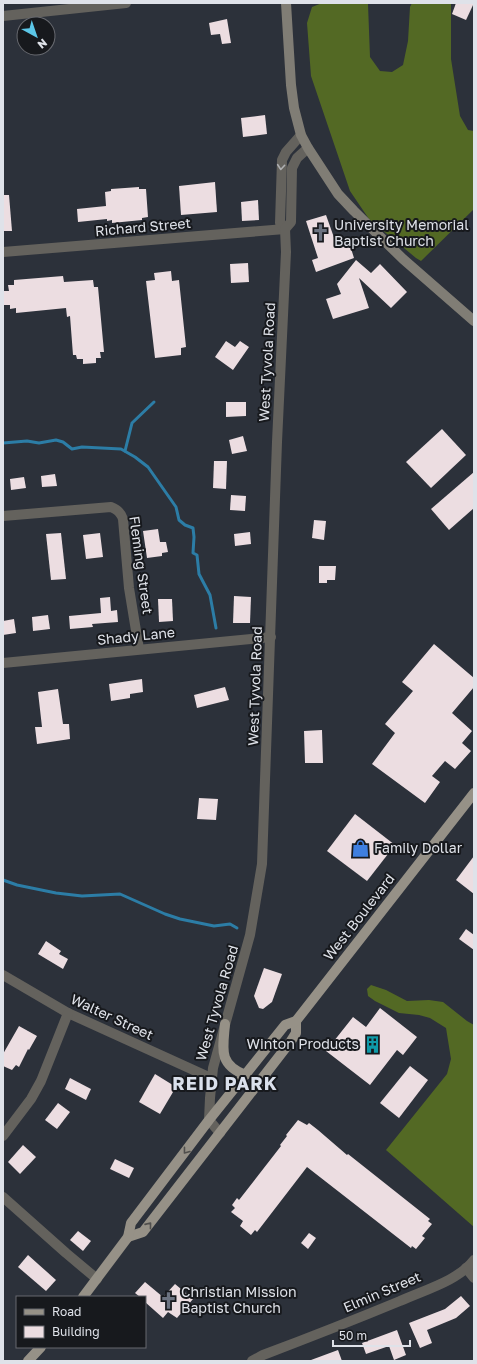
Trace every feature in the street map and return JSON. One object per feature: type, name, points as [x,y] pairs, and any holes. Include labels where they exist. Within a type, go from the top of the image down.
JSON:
[{"type":"main road","points":[[286,3],[294,108],[301,135],[308,148],[338,194],[354,211],[403,259],[474,321]]},
{"type":"main road","name":"West Boulevard","points":[[84,1296],[128,1237],[131,1223],[209,1120],[285,1025],[296,1022],[474,793]]},
{"type":"main road","name":"West Boulevard","points":[[128,1237],[143,1232],[296,1033],[296,1022]]},
{"type":"main road","points":[[225,1024],[223,1042],[224,1056],[231,1068],[245,1075]]},
{"type":"main road","points":[[28,1361],[40,1348]]},
{"type":"street","points":[[3,16],[126,3]]},
{"type":"street","name":"West Tyvola Road","points":[[209,1120],[212,1078],[225,1024],[250,935],[262,864],[277,442],[286,252],[285,229],[280,223],[282,160],[286,152],[301,135]]},
{"type":"street","name":"West Tyvola Road","points":[[285,229],[291,222],[293,164],[308,148]]},
{"type":"street","name":"Richard Street","points":[[3,252],[285,229]]},
{"type":"street","name":"Fleming Street","points":[[3,516],[111,507],[117,510],[122,519],[129,588],[140,649]]},
{"type":"street","name":"Shady Lane","points":[[3,663],[271,637]]},
{"type":"street","name":"Walter Street","points":[[3,975],[68,1013],[212,1078]]},
{"type":"street","points":[[3,1136],[31,1099],[41,1081],[68,1013]]},
{"type":"street","points":[[209,1120],[220,1133]]},
{"type":"street","points":[[3,1197],[97,1279]]},
{"type":"street","name":"Elmin Street","points":[[252,1361],[262,1355],[355,1320],[448,1280],[466,1268],[474,1260]]},
{"type":"street","points":[[466,1268],[474,1278]]},
{"type":"green space","points":[[322,3],[368,4],[370,57],[380,71],[392,72],[403,65],[408,41],[410,7],[412,3],[451,3],[451,59],[460,116],[468,130],[474,131],[474,209],[421,261],[369,219],[350,191],[311,76],[307,23],[312,7]]},
{"type":"green space","points":[[371,985],[386,990],[407,1001],[429,1000],[443,1002],[474,1025],[474,1227],[386,1150],[447,1074],[451,1059],[446,1028],[430,1018],[419,1015],[399,1013],[375,1001],[368,996],[367,989]]},
{"type":"building","points":[[456,3],[474,3],[466,20],[452,14]]},
{"type":"building","points":[[227,19],[231,43],[222,44],[220,34],[211,35],[209,23]]},
{"type":"building","points":[[265,115],[267,134],[243,137],[241,118]]},
{"type":"building","points":[[215,182],[217,212],[181,215],[179,186]]},
{"type":"building","points":[[139,187],[139,189],[146,189],[148,217],[142,218],[142,220],[112,223],[112,220],[107,221],[107,219],[78,222],[77,209],[106,206],[105,192],[111,191],[111,189]]},
{"type":"building","points":[[3,195],[9,195],[12,231],[3,231]]},
{"type":"building","points":[[258,200],[259,220],[242,221],[241,202]]},
{"type":"building","name":"University Memorial Baptist Church","points":[[326,215],[337,246],[349,242],[354,258],[316,272],[312,260],[318,258],[306,221]]},
{"type":"building","points":[[356,260],[371,273],[380,264],[407,292],[391,308],[359,278],[369,308],[333,319],[326,299],[341,294],[337,284]]},
{"type":"building","points":[[248,263],[249,282],[231,283],[230,264]]},
{"type":"building","points":[[171,271],[172,281],[179,280],[186,347],[181,348],[181,355],[155,358],[146,281],[155,280],[154,273]]},
{"type":"building","points":[[63,276],[64,282],[93,280],[94,287],[98,287],[104,352],[100,352],[101,358],[96,358],[96,363],[83,364],[83,359],[77,359],[76,355],[73,355],[70,316],[67,317],[66,308],[16,313],[16,308],[10,309],[10,305],[4,305],[3,291],[9,291],[8,285],[14,285],[14,280]]},
{"type":"building","points":[[226,341],[235,347],[240,341],[249,347],[233,370],[215,357]]},
{"type":"building","points":[[226,402],[246,402],[246,416],[226,417]]},
{"type":"building","points":[[442,429],[466,455],[431,488],[406,462]]},
{"type":"building","points":[[243,436],[247,451],[232,454],[229,440]]},
{"type":"building","points":[[214,461],[227,461],[226,489],[213,488]]},
{"type":"building","points":[[474,472],[474,508],[449,530],[431,509]]},
{"type":"building","points":[[55,474],[57,486],[42,487],[41,476]]},
{"type":"building","points":[[24,477],[26,488],[11,490],[10,479]]},
{"type":"building","points":[[231,495],[246,496],[245,511],[230,510]]},
{"type":"building","points":[[314,520],[326,521],[324,540],[312,538]]},
{"type":"building","points":[[158,529],[160,542],[166,542],[168,552],[162,553],[162,556],[147,558],[143,531]]},
{"type":"building","points":[[250,532],[251,544],[235,546],[234,534]]},
{"type":"building","points":[[61,533],[66,579],[51,580],[46,534]]},
{"type":"building","points":[[100,533],[103,557],[86,559],[83,535]]},
{"type":"building","points":[[319,566],[336,566],[335,580],[327,580],[327,583],[319,583]]},
{"type":"building","points":[[234,596],[251,597],[250,623],[233,623]]},
{"type":"building","points":[[110,597],[111,611],[117,610],[118,622],[92,624],[93,627],[70,629],[69,616],[101,613],[100,598]]},
{"type":"building","points":[[158,599],[172,599],[173,621],[159,622]]},
{"type":"building","points":[[48,615],[50,629],[33,631],[32,617]]},
{"type":"building","points":[[14,619],[16,633],[3,635],[3,621]]},
{"type":"building","points":[[434,644],[474,678],[474,687],[452,713],[472,731],[462,743],[471,751],[455,769],[445,761],[432,776],[440,782],[425,803],[372,764],[395,733],[385,724],[413,691],[402,682]]},
{"type":"building","points":[[142,679],[143,692],[130,694],[130,698],[111,701],[109,684]]},
{"type":"building","points":[[225,687],[229,700],[197,708],[194,695]]},
{"type":"building","points":[[58,689],[63,724],[69,724],[70,739],[37,744],[35,727],[42,727],[38,692]]},
{"type":"building","points":[[322,730],[323,763],[305,763],[304,731]]},
{"type":"building","points":[[199,798],[218,799],[216,820],[197,819]]},
{"type":"building","name":"Family Dollar","points":[[355,814],[395,845],[367,881],[327,851]]},
{"type":"building","points":[[474,856],[474,894],[456,880]]},
{"type":"building","points":[[466,929],[474,935],[474,950],[459,939]]},
{"type":"building","points":[[46,941],[61,951],[59,954],[68,959],[63,969],[38,954]]},
{"type":"building","points":[[264,968],[282,974],[272,1002],[263,1009],[259,1008],[254,996]]},
{"type":"building","name":"Winton Products","points":[[380,1008],[417,1037],[403,1055],[397,1050],[370,1085],[326,1051],[353,1017],[366,1027]]},
{"type":"building","points":[[19,1026],[37,1036],[29,1050],[28,1049],[19,1067],[16,1065],[12,1070],[3,1066],[3,1054]]},
{"type":"building","points":[[410,1066],[428,1080],[399,1118],[380,1103]]},
{"type":"building","points":[[155,1074],[176,1087],[160,1114],[139,1102]]},
{"type":"building","points":[[70,1078],[91,1089],[86,1100],[65,1089]]},
{"type":"building","points":[[58,1103],[70,1112],[57,1129],[45,1120]]},
{"type":"building","points":[[298,1120],[307,1125],[309,1123],[347,1155],[348,1154],[430,1219],[428,1221],[432,1224],[422,1236],[425,1238],[416,1249],[412,1246],[411,1248],[307,1167],[257,1232],[255,1230],[251,1235],[240,1226],[243,1221],[231,1212],[235,1208],[232,1205],[237,1198],[239,1200],[281,1146],[280,1145],[287,1136],[286,1135]]},
{"type":"building","points":[[23,1145],[36,1157],[20,1174],[8,1162]]},
{"type":"building","points":[[115,1159],[134,1168],[129,1178],[110,1169]]},
{"type":"building","points":[[78,1231],[91,1241],[83,1251],[70,1240]]},
{"type":"building","points":[[309,1233],[316,1238],[308,1249],[301,1243]]},
{"type":"building","points":[[28,1255],[56,1280],[46,1291],[18,1267]]},
{"type":"building","name":"Christian Mission Baptist Church","points":[[145,1282],[163,1297],[175,1284],[193,1299],[177,1318],[168,1312],[163,1318],[146,1303],[146,1296],[139,1296],[135,1293]]},
{"type":"building","points":[[461,1296],[470,1306],[456,1318],[427,1330],[432,1343],[420,1348],[409,1323],[445,1309]]},
{"type":"building","points":[[397,1330],[406,1355],[394,1360],[389,1346],[366,1354],[362,1343]]},
{"type":"building","points":[[338,1350],[342,1361],[311,1361],[311,1360]]},
{"type":"waterway","points":[[125,451],[132,423],[154,402]]},
{"type":"waterway","points":[[3,443],[27,441],[39,443],[56,440],[63,442],[72,449],[82,447],[121,449],[148,467],[176,507],[179,520],[185,525],[193,528],[193,553],[197,555],[199,574],[210,595],[216,628]]},
{"type":"waterway","points":[[3,880],[17,885],[56,893],[82,896],[120,894],[180,919],[214,926],[230,924],[237,928]]},
{"type":"place","name":"University Memorial Baptist Church","points":[[321,233]]},
{"type":"place","name":"Family Dollar","points":[[361,848]]},
{"type":"place","name":"Winton Products","points":[[372,1044]]},
{"type":"place","name":"Christian Mission Baptist Church","points":[[168,1300]]},
{"type":"district","name":"REID PARK","points":[[225,1084]]}]
